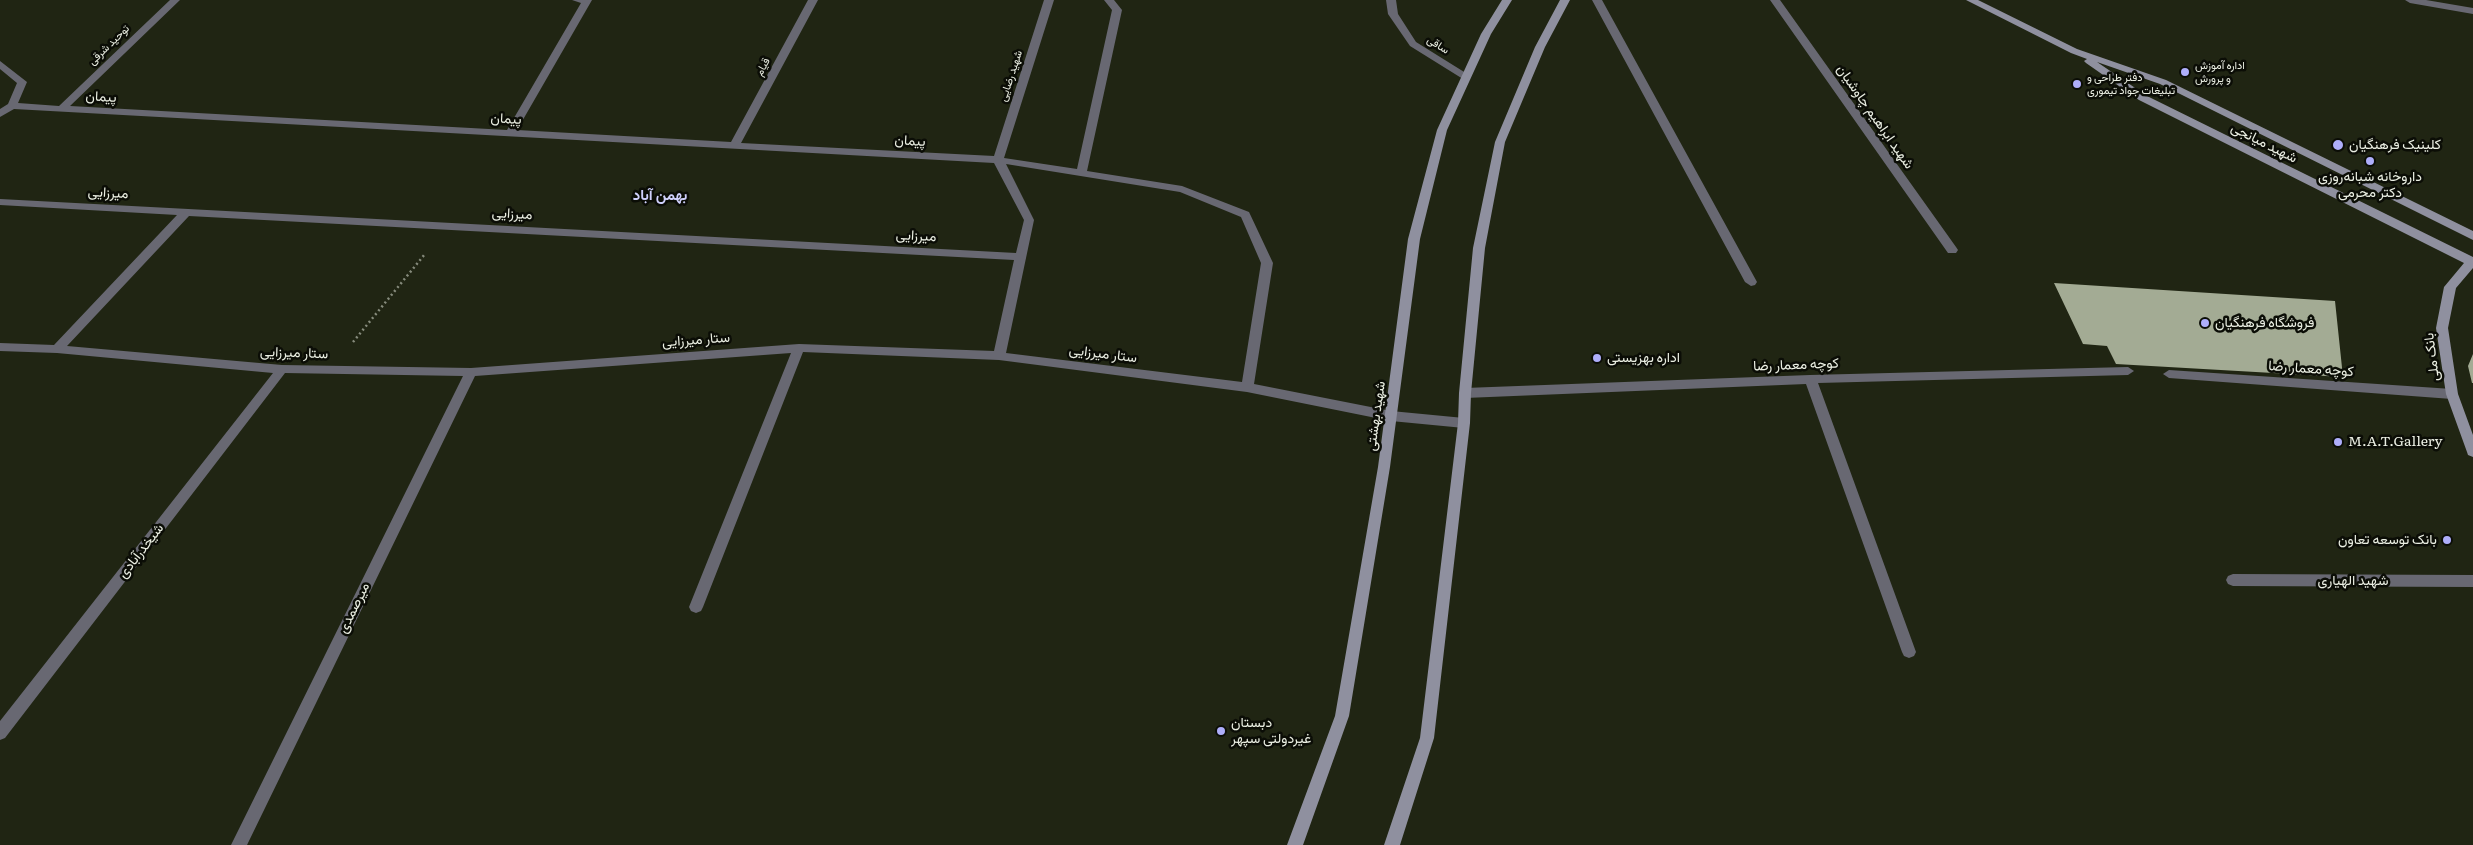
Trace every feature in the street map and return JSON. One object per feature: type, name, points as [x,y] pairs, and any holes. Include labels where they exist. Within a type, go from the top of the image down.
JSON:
[{"type":"main road","name":"شهید بهشتی","points":[[1295,845],[1342,716],[1391,416],[1414,239],[1442,130],[1486,34],[1507,0]]},
{"type":"main road","points":[[1392,845],[1427,738],[1464,423],[1478,248],[1500,142],[1540,47],[1565,0]]},
{"type":"main road","name":"شهید میانجی","points":[[1971,0],[2074,51],[2163,82],[2473,236]]},
{"type":"main road","name":"شهید میانجی","points":[[2074,51],[2143,98],[2473,262]]},
{"type":"main road","name":"بانک ملی","points":[[2473,262],[2450,287],[2442,328],[2452,394],[2473,452]]},
{"type":"street","name":"توحید شرقی","points":[[61,109],[175,0]]},
{"type":"street","points":[[510,133],[587,0],[578,0]]},
{"type":"street","name":"قیام","points":[[735,145],[813,0]]},
{"type":"street","name":"شهید رضایی","points":[[998,160],[1049,0]]},
{"type":"street","points":[[1081,173],[1116,10],[1109,0]]},
{"type":"street","name":"ساقی","points":[[1391,0],[1393,14],[1413,44],[1466,77]]},
{"type":"street","points":[[1597,0],[1751,282]]},
{"type":"street","name":"شهید ابراهیم چاوشیان","points":[[1775,0],[1952,250]]},
{"type":"street","points":[[2410,0],[2473,11]]},
{"type":"street","points":[[0,64],[22,82],[12,106],[0,114]]},
{"type":"street","name":"پیمان","points":[[12,106],[998,160],[1182,189],[1246,215],[1267,263],[1247,387]]},
{"type":"street","points":[[998,160],[1029,220],[999,356]]},
{"type":"street","name":"میرزایی","points":[[0,202],[1022,257]]},
{"type":"street","points":[[57,349],[186,212]]},
{"type":"street","name":"ستار میرزایی","points":[[0,347],[57,349],[282,369],[471,372],[799,348],[999,356],[1247,387],[1391,416],[1464,423]]},
{"type":"street","points":[[696,607],[799,348]]},
{"type":"street","name":"شیخدرآبادی","points":[[0,733],[282,369]]},
{"type":"street","name":"کوچه معمار رضا","points":[[1465,393],[1810,379],[2128,371]]},
{"type":"street","name":"میرصمدی","points":[[239,845],[471,372]]},
{"type":"street","name":"کوچه معمار رضا","points":[[2169,374],[2452,394]]},
{"type":"street","points":[[1810,379],[1909,652]]},
{"type":"street","name":"شهید الهیاری","points":[[2233,580],[2473,581]]},
{"type":"path","points":[[330,370],[447,226]]},
{"type":"building","name":"فروشگاه فرهنگیان","points":[[2054,283],[2335,301],[2343,377],[2116,364],[2107,346],[2083,344]]},
{"type":"building","points":[[2473,354],[2473,383],[2472,383],[2468,366]]},
{"type":"place","name":"اداره آموزش و پرورش","points":[[2185,72]]},
{"type":"place","name":"دفتر طراحی و تبلیغات جواد تیموری","points":[[2077,84]]},
{"type":"place","name":"کلینیک فرهنگیان","points":[[2338,145]]},
{"type":"place","name":"داروخانه شبانه‌روزی دکتر محرمی","points":[[2370,161]]},
{"type":"place","name":"فروشگاه فرهنگیان","points":[[2205,323]]},
{"type":"place","name":"اداره بهزیستی","points":[[1597,358]]},
{"type":"place","name":"M.A.T.Gallery","points":[[2338,442]]},
{"type":"place","name":"بانک توسعه تعاون","points":[[2447,540]]},
{"type":"place","name":"دبستان غیردولتی سپهر","points":[[1221,731]]},
{"type":"district","name":"بهمن آباد","points":[[660,196]]}]
